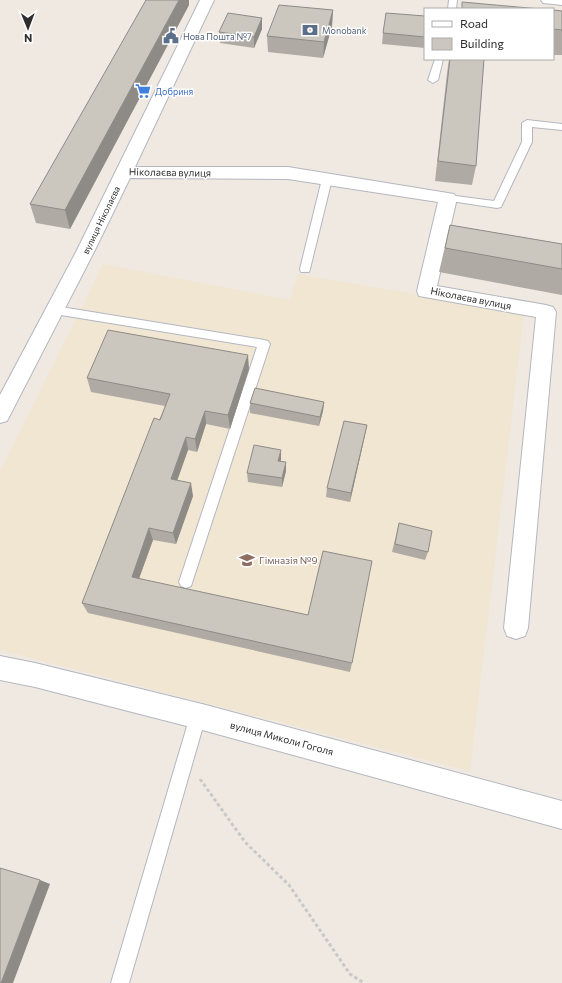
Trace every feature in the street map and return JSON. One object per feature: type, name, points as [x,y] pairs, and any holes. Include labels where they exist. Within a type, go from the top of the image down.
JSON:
[{"type":"street","name":"вулиця Ніколаєва","points":[[0,415],[55,310],[208,0]]},
{"type":"street","points":[[548,0],[562,1]]},
{"type":"street","name":"Ніколаєва вулиця","points":[[124,172],[288,173],[448,198],[426,291],[546,312],[516,628]]},
{"type":"street","name":"вулиця Миколи Гоголя","points":[[0,668],[35,675],[198,716],[562,816]]},
{"type":"lane","points":[[433,80],[439,60]]},
{"type":"lane","points":[[448,198],[497,205],[527,142],[527,123],[562,127]]},
{"type":"lane","points":[[305,269],[327,179]]},
{"type":"lane","points":[[55,310],[264,344],[186,582]]},
{"type":"lane","points":[[120,983],[198,716]]},
{"type":"path","points":[[185,758],[245,842],[288,885],[350,974],[364,983]]},
{"type":"shaded area","name":"Гімназія №9","points":[[103,264],[290,300],[298,274],[524,313],[470,771],[0,650],[0,471]]},
{"type":"building","points":[[146,0],[179,0],[65,210],[30,204]]},
{"type":"building","points":[[462,2],[529,8],[462,8]]},
{"type":"building","points":[[279,5],[333,10],[324,42],[267,36]]},
{"type":"building","points":[[554,10],[562,11],[562,30],[554,29]]},
{"type":"building","points":[[228,13],[262,18],[254,37],[219,32]]},
{"type":"building","points":[[386,13],[424,16],[424,37],[383,33]]},
{"type":"building","points":[[450,60],[484,60],[476,166],[438,161]]},
{"type":"building","points":[[450,225],[562,244],[562,269],[445,248]]},
{"type":"building","points":[[108,330],[248,355],[228,415],[205,411],[195,439],[186,437],[171,479],[191,483],[173,533],[149,528],[132,577],[308,615],[323,551],[372,561],[352,663],[82,603],[154,418],[160,420],[170,394],[87,378]]},
{"type":"building","points":[[255,388],[324,402],[320,417],[250,403]]},
{"type":"building","points":[[344,421],[367,425],[351,493],[327,488]]},
{"type":"building","points":[[254,445],[281,450],[278,461],[286,462],[282,478],[247,473]]},
{"type":"building","points":[[399,523],[432,531],[428,552],[395,544]]},
{"type":"building","points":[[0,868],[40,880],[1,983],[0,983]]},
{"type":"place","name":"Monobank","points":[[310,30]]},
{"type":"place","name":"Нова Пошта №7","points":[[171,36]]},
{"type":"place","name":"Добриня","points":[[143,91]]},
{"type":"place","name":"Гімназія №9","points":[[247,560]]}]
